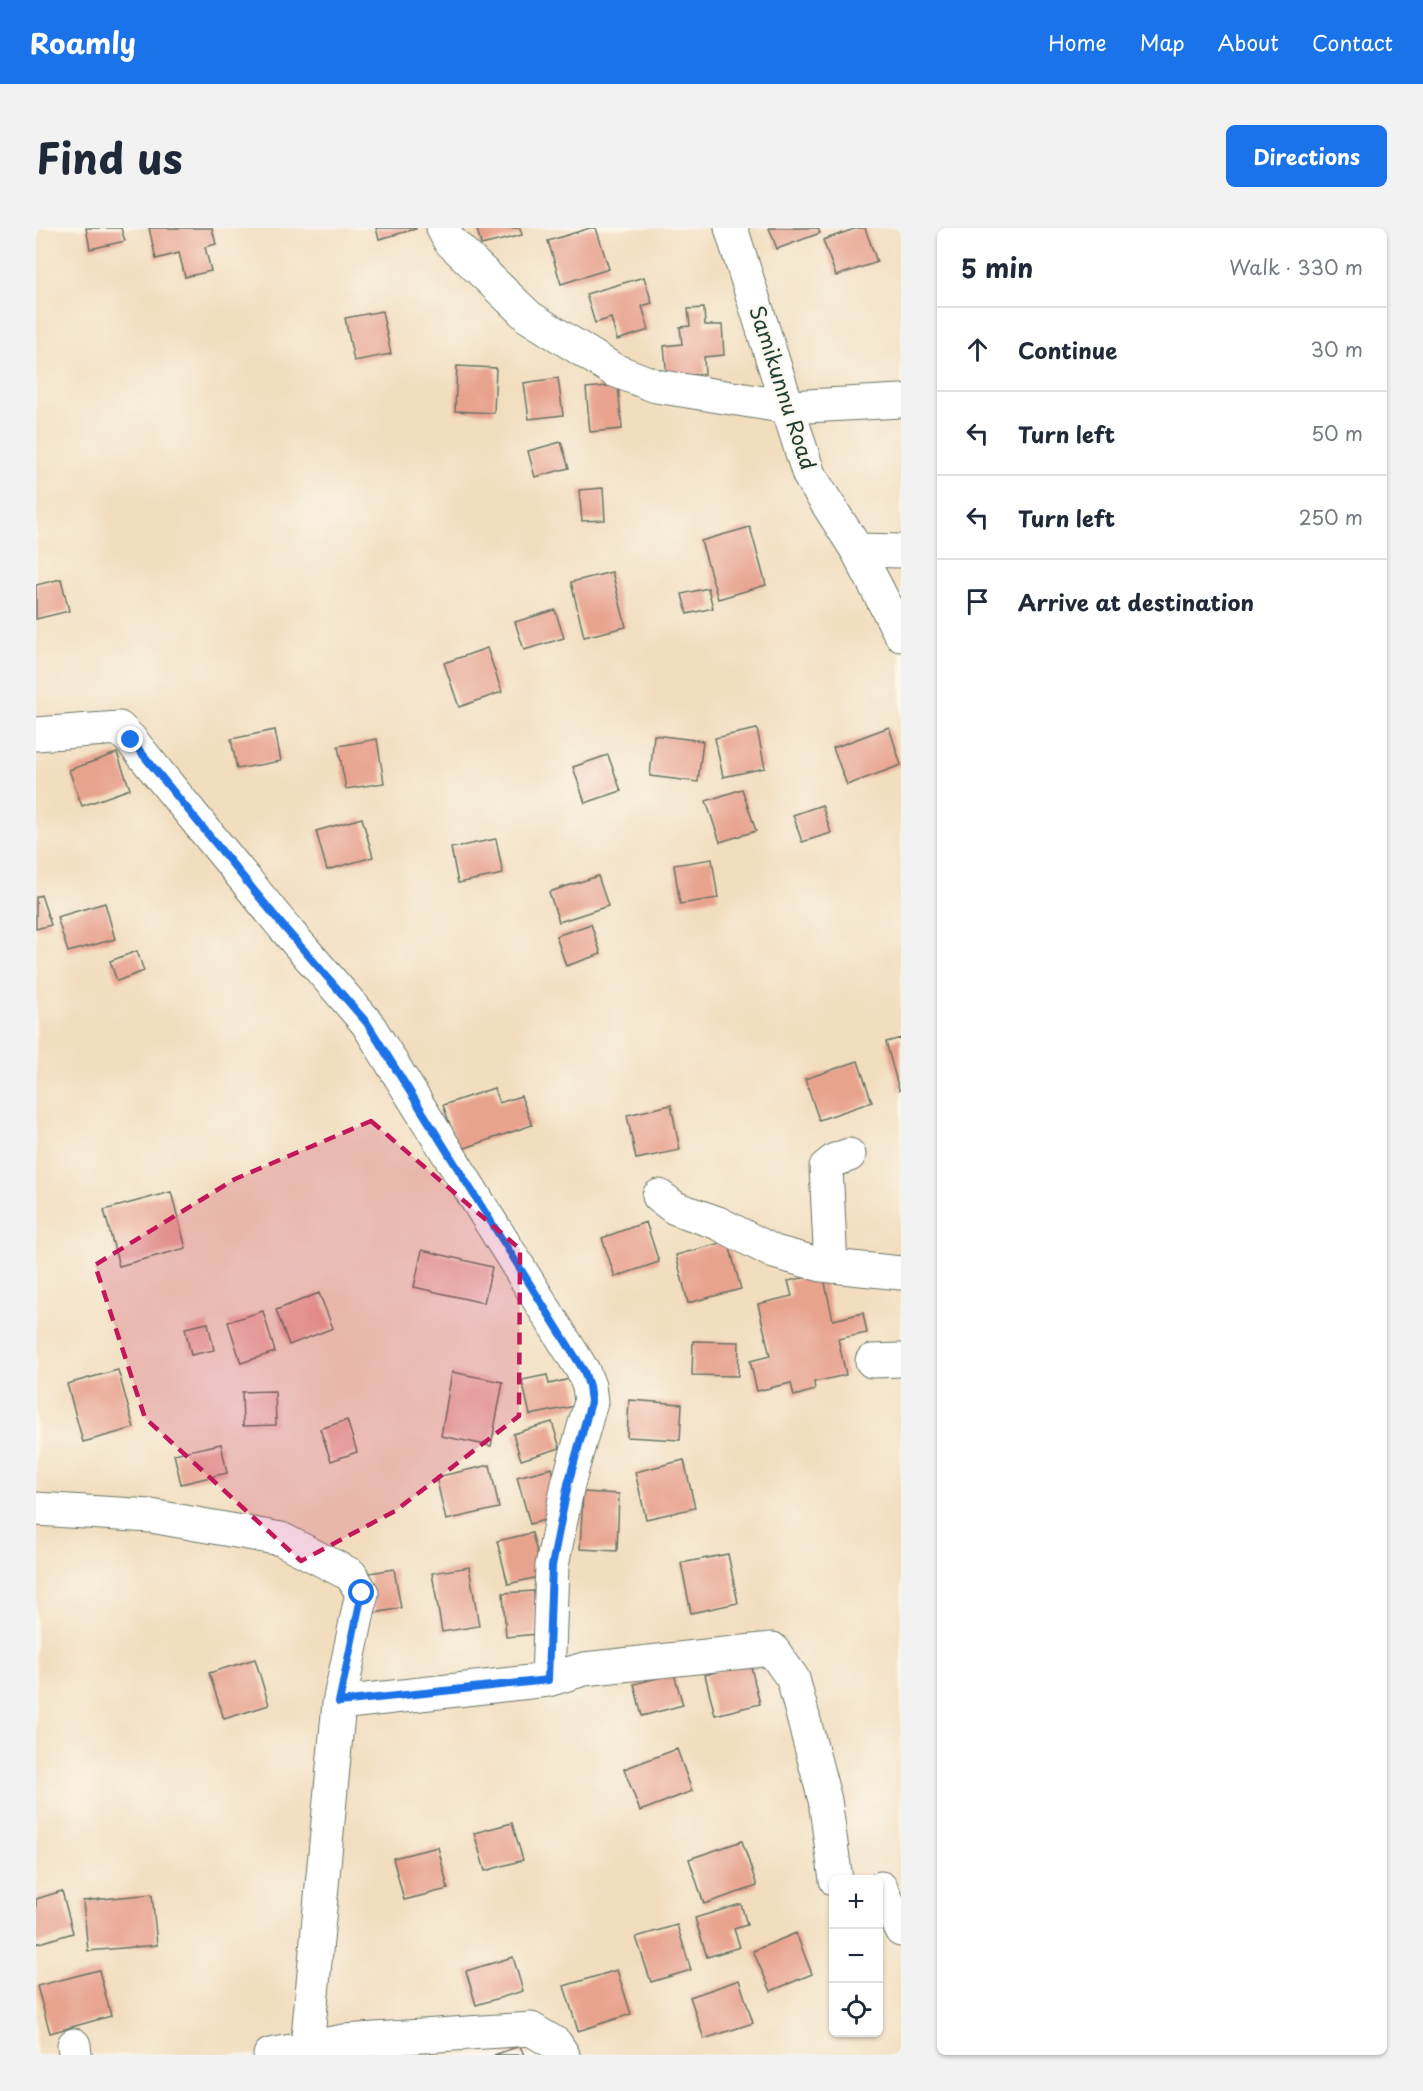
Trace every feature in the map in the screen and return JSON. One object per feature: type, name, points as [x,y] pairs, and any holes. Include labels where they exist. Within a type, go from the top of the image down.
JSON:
[{"type":"street","points":[[443,228],[449,240],[529,318],[614,369],[656,386],[788,407],[901,401]]},
{"type":"street","name":"Samikunnu Road","points":[[730,228],[809,475],[857,550],[901,635]]},
{"type":"street","points":[[857,550],[901,551]]},
{"type":"street","points":[[36,734],[119,728],[131,740],[283,926],[367,1023],[584,1371],[591,1402],[568,1484],[552,1566],[548,1680]]},
{"type":"street","points":[[831,1266],[826,1167],[835,1160],[849,1155]]},
{"type":"street","points":[[659,1196],[675,1208],[718,1223],[774,1252],[831,1266],[901,1273]]},
{"type":"street","points":[[36,1509],[151,1516],[281,1539],[351,1575],[362,1593],[339,1702],[307,2048]]},
{"type":"street","points":[[339,1702],[548,1680],[584,1669],[772,1649],[793,1679],[825,1800],[835,1875]]},
{"type":"street","points":[[887,1887],[901,1930]]},
{"type":"street","points":[[270,2055],[344,2041],[531,2029],[556,2044],[563,2055]]},
{"type":"highlighted area","points":[[371,1121],[520,1249],[519,1416],[395,1511],[301,1561],[145,1418],[95,1265],[235,1179]]},
{"type":"building","points":[[86,228],[121,228],[125,241],[90,249]]},
{"type":"building","points":[[149,228],[212,228],[216,244],[205,247],[211,271],[185,277],[179,253],[156,259]]},
{"type":"building","points":[[376,228],[416,228],[416,229],[379,239]]},
{"type":"building","points":[[477,228],[520,228],[522,235],[481,245]]},
{"type":"building","points":[[596,228],[609,269],[561,284],[548,241]]},
{"type":"building","points":[[769,228],[818,228],[820,233],[777,249]]},
{"type":"building","points":[[857,228],[865,228],[877,262],[836,276],[823,240]]},
{"type":"building","points":[[644,277],[652,303],[642,306],[649,330],[617,340],[611,318],[595,323],[586,294]]},
{"type":"building","points":[[704,308],[705,325],[722,325],[724,355],[704,357],[705,374],[667,377],[664,346],[682,344],[680,327],[690,326],[688,309]]},
{"type":"building","points":[[382,311],[391,354],[354,361],[345,318]]},
{"type":"building","points":[[457,366],[496,368],[494,413],[455,411]]},
{"type":"building","points":[[558,378],[563,415],[529,419],[524,383]]},
{"type":"building","points":[[618,385],[622,429],[590,432],[586,388]]},
{"type":"building","points":[[561,442],[569,468],[535,477],[528,451]]},
{"type":"building","points":[[603,488],[605,520],[582,521],[579,490]]},
{"type":"building","points":[[750,527],[766,585],[718,599],[701,541]]},
{"type":"building","points":[[612,572],[626,627],[584,637],[571,582]]},
{"type":"building","points":[[61,579],[69,611],[36,619],[36,585]]},
{"type":"building","points":[[708,588],[713,608],[687,614],[682,594]]},
{"type":"building","points":[[555,610],[564,638],[524,650],[515,622]]},
{"type":"building","points":[[487,648],[502,692],[459,707],[444,663]]},
{"type":"building","points":[[889,727],[901,765],[847,785],[833,748]]},
{"type":"building","points":[[757,729],[765,768],[723,777],[715,738]]},
{"type":"building","points":[[275,730],[281,761],[237,769],[231,739]]},
{"type":"building","points":[[654,735],[703,741],[698,782],[650,776]]},
{"type":"building","points":[[377,739],[384,783],[346,789],[338,746]]},
{"type":"building","points":[[117,753],[130,789],[82,806],[69,770]]},
{"type":"building","points":[[608,755],[621,791],[585,803],[573,767]]},
{"type":"building","points":[[742,789],[756,831],[720,842],[706,801]]},
{"type":"building","points":[[822,805],[831,833],[802,842],[793,815]]},
{"type":"building","points":[[362,818],[373,857],[327,870],[316,831]]},
{"type":"building","points":[[496,839],[503,874],[458,883],[451,848]]},
{"type":"building","points":[[712,859],[718,898],[680,904],[674,865]]},
{"type":"building","points":[[598,876],[608,906],[559,922],[549,892]]},
{"type":"building","points":[[41,895],[51,925],[36,929],[36,897]]},
{"type":"building","points":[[105,903],[115,939],[68,952],[57,917]]},
{"type":"building","points":[[591,924],[601,954],[566,966],[556,936]]},
{"type":"building","points":[[137,951],[144,971],[117,981],[110,961]]},
{"type":"building","points":[[901,1038],[901,1090],[899,1090],[886,1042]]},
{"type":"building","points":[[858,1061],[872,1102],[819,1120],[805,1079]]},
{"type":"building","points":[[494,1088],[499,1103],[521,1096],[532,1125],[459,1150],[443,1105]]},
{"type":"building","points":[[671,1105],[680,1150],[636,1159],[627,1115]]},
{"type":"building","points":[[171,1192],[186,1248],[119,1266],[104,1210]]},
{"type":"building","points":[[646,1222],[659,1262],[615,1277],[602,1238]]},
{"type":"building","points":[[728,1241],[741,1289],[688,1303],[676,1255]]},
{"type":"building","points":[[422,1250],[492,1267],[484,1303],[414,1287]]},
{"type":"building","points":[[823,1274],[833,1320],[863,1313],[867,1333],[838,1339],[846,1375],[814,1382],[815,1390],[794,1396],[791,1383],[757,1391],[750,1361],[770,1356],[758,1304],[792,1296],[788,1281]]},
{"type":"building","points":[[319,1293],[333,1328],[289,1345],[276,1310]]},
{"type":"building","points":[[263,1311],[275,1352],[241,1363],[228,1322]]},
{"type":"building","points":[[208,1323],[214,1350],[191,1355],[185,1328]]},
{"type":"building","points":[[693,1341],[739,1342],[738,1376],[692,1375]]},
{"type":"building","points":[[118,1370],[134,1428],[83,1442],[67,1384]]},
{"type":"building","points":[[452,1372],[503,1382],[491,1446],[441,1436]]},
{"type":"building","points":[[547,1375],[549,1384],[574,1378],[580,1405],[530,1415],[522,1380]]},
{"type":"building","points":[[275,1391],[276,1425],[243,1426],[242,1392]]},
{"type":"building","points":[[629,1400],[682,1404],[680,1440],[627,1437]]},
{"type":"building","points":[[347,1420],[357,1452],[331,1461],[320,1429]]},
{"type":"building","points":[[552,1422],[560,1448],[521,1460],[513,1434]]},
{"type":"building","points":[[221,1444],[227,1473],[181,1484],[174,1454]]},
{"type":"building","points":[[684,1460],[695,1508],[646,1519],[635,1472]]},
{"type":"building","points":[[490,1465],[499,1508],[446,1520],[436,1477]]},
{"type":"building","points":[[552,1468],[559,1496],[556,1517],[530,1524],[517,1477]]},
{"type":"building","points":[[583,1492],[619,1494],[617,1551],[580,1549]]},
{"type":"building","points":[[532,1533],[543,1576],[508,1584],[497,1541]]},
{"type":"building","points":[[728,1554],[738,1603],[691,1613],[681,1563]]},
{"type":"building","points":[[469,1567],[479,1626],[442,1632],[432,1573]]},
{"type":"building","points":[[394,1569],[401,1608],[375,1613],[369,1573]]},
{"type":"building","points":[[534,1591],[537,1634],[506,1637],[503,1593]]},
{"type":"building","points":[[255,1659],[269,1705],[224,1719],[209,1673]]},
{"type":"building","points":[[750,1663],[760,1704],[715,1715],[705,1675]]},
{"type":"building","points":[[674,1674],[683,1705],[642,1716],[634,1684]]},
{"type":"building","points":[[677,1749],[692,1791],[640,1811],[624,1769]]},
{"type":"building","points":[[512,1823],[523,1860],[485,1871],[474,1833]]},
{"type":"building","points":[[742,1841],[757,1886],[704,1904],[689,1859]]},
{"type":"building","points":[[438,1847],[448,1889],[404,1900],[393,1858]]},
{"type":"building","points":[[62,1891],[73,1933],[36,1944],[36,1899]]},
{"type":"building","points":[[152,1894],[157,1945],[88,1951],[83,1901]]},
{"type":"building","points":[[741,1904],[747,1925],[734,1929],[740,1947],[707,1957],[695,1918]]},
{"type":"building","points":[[677,1925],[691,1970],[651,1982],[636,1937]]},
{"type":"building","points":[[796,1933],[812,1974],[771,1991],[753,1951]]},
{"type":"building","points":[[513,1957],[523,1991],[476,2005],[466,1971]]},
{"type":"building","points":[[99,1970],[111,2016],[50,2033],[37,1986]]},
{"type":"building","points":[[617,1970],[631,2014],[578,2031],[564,1986]]},
{"type":"building","points":[[739,1980],[753,2023],[704,2039],[690,1997]]},
{"type":"building","points":[[520,2046],[524,2055],[494,2055]]},
{"type":"route","points":[[131,740],[283,926],[367,1023],[584,1371],[589,1386],[591,1402],[568,1484],[552,1566],[548,1680],[339,1702],[362,1593]]}]
